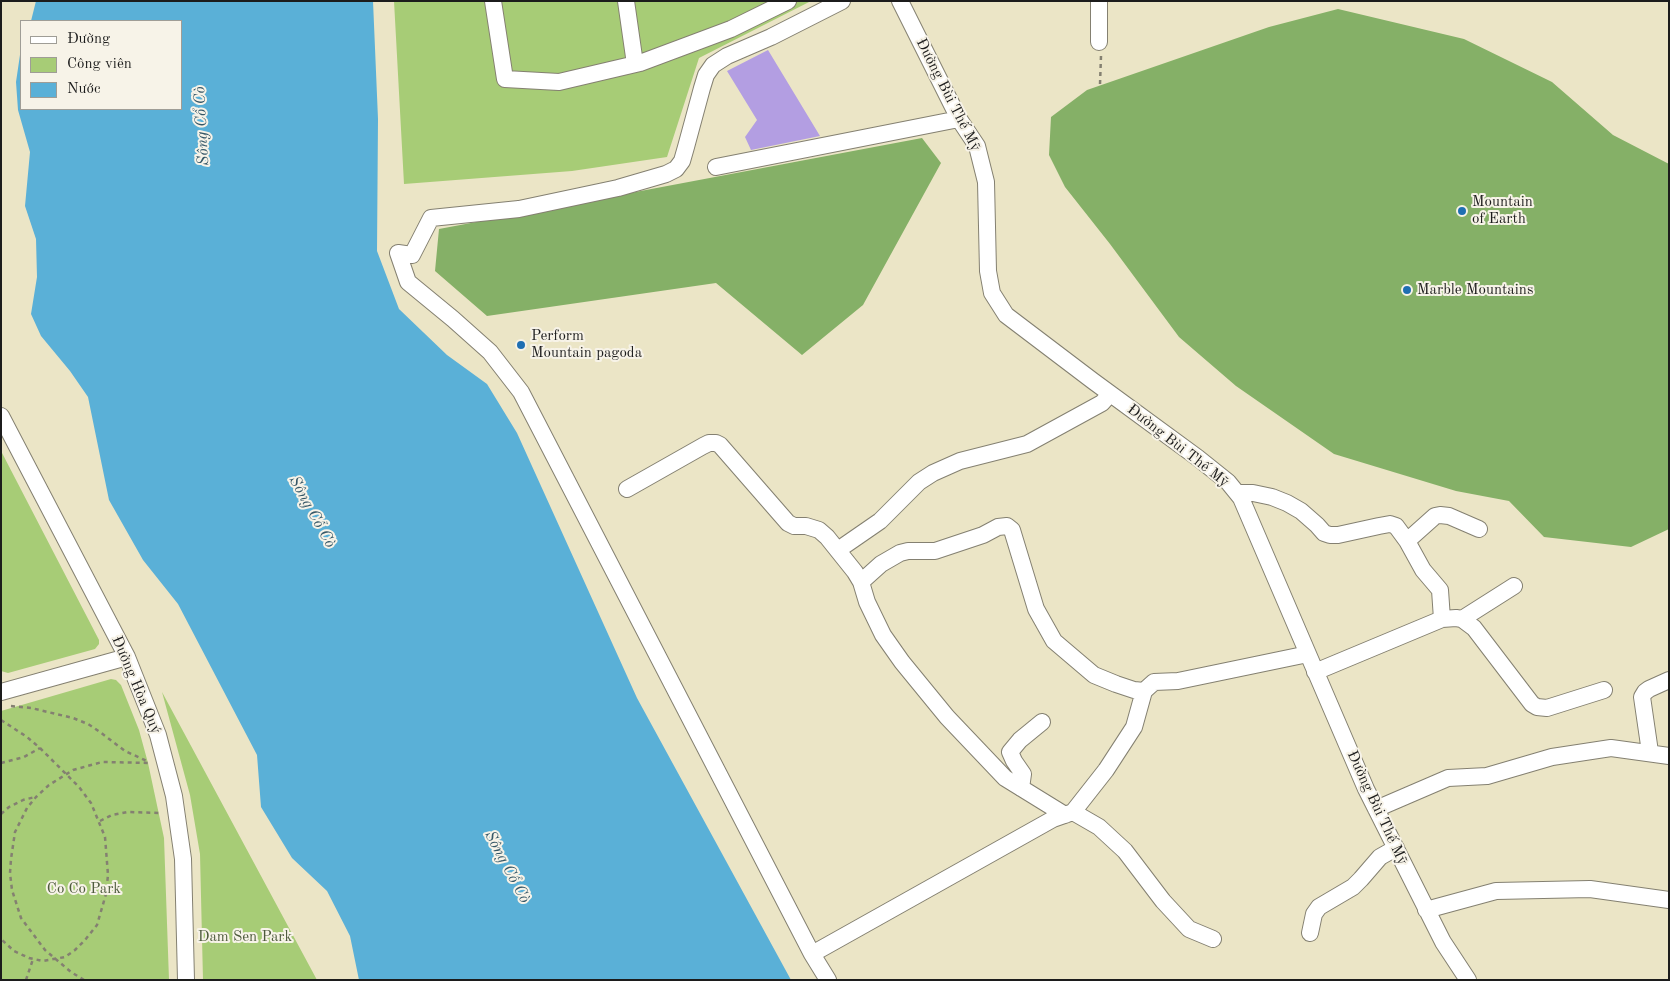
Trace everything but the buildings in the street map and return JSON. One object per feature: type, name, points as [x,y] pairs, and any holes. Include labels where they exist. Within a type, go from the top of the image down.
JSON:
[{"type":"street","points":[[493,1],[505,79],[559,82],[634,64],[731,30],[777,4]]},
{"type":"street","points":[[626,1],[634,64]]},
{"type":"street","points":[[828,980],[812,954],[521,392],[490,352],[408,282],[398,252],[412,254],[431,218],[518,209],[609,190],[659,176],[676,169],[682,161],[706,75],[713,65],[727,56],[771,37],[842,1]]},
{"type":"street","name":"Đường Bùi Thế Mỹ","points":[[900,1],[959,119],[977,146],[986,182],[988,272],[992,293],[1006,315],[1198,458],[1228,482],[1241,498],[1376,809],[1443,942],[1468,980]]},
{"type":"street","points":[[1099,1],[1100,42]]},
{"type":"street","points":[[716,167],[959,119]]},
{"type":"street","points":[[838,550],[880,521],[919,482],[932,473],[960,461],[1027,444],[1102,403],[1110,394]]},
{"type":"street","name":"Đường Hòa Quý","points":[[1,416],[127,657],[158,736],[176,810],[184,859],[186,980]]},
{"type":"street","points":[[627,489],[709,443],[720,445],[788,523],[794,526],[806,526],[820,530],[838,550],[861,582],[862,591],[875,619],[902,662],[947,717],[1005,778],[1098,827],[1125,851],[1163,901],[1189,929],[1213,939]]},
{"type":"street","points":[[1237,493],[1253,493],[1272,497],[1287,503],[1301,511],[1324,533],[1338,534],[1390,524],[1396,526],[1400,529],[1424,570],[1440,590],[1442,619]]},
{"type":"street","points":[[1407,540],[1434,516],[1440,515],[1449,516],[1479,529]]},
{"type":"street","points":[[861,582],[881,564],[900,553],[908,551],[935,551],[983,535],[998,527],[1007,526],[1012,530],[1036,609],[1054,641],[1094,675],[1134,690],[1144,691]]},
{"type":"street","points":[[1462,619],[1514,586]]},
{"type":"street","points":[[1315,672],[1449,617],[1462,619],[1474,628],[1532,704],[1537,707],[1547,708],[1604,690]]},
{"type":"street","points":[[812,954],[1053,819],[1069,813],[1106,770],[1134,726],[1144,691],[1154,682],[1178,681],[1308,654]]},
{"type":"street","points":[[5,699],[127,657]]},
{"type":"street","points":[[1650,752],[1642,697],[1649,689],[1669,680]]},
{"type":"street","points":[[1021,788],[1023,774],[1010,752],[1020,740],[1042,722]]},
{"type":"street","points":[[1376,809],[1448,778],[1487,776],[1552,757],[1611,748],[1669,756]]},
{"type":"street","points":[[1310,933],[1314,914],[1319,907],[1352,887],[1361,880],[1380,857],[1396,848]]},
{"type":"street","points":[[1426,910],[1496,891],[1590,889],[1669,900]]},
{"type":"path","points":[[1100,84],[1101,61]]},
{"type":"path","points":[[5,699],[88,724],[125,751],[153,763],[102,762],[88,765],[66,774],[48,785],[36,797],[27,808],[15,832],[10,859],[15,904],[28,929],[45,950],[71,972],[84,980]]},
{"type":"path","points":[[1,720],[40,748],[91,803],[100,820],[105,838],[108,874],[106,894],[97,924],[75,950],[56,960],[44,961],[33,959],[14,951],[1,939]]},
{"type":"path","points":[[1,763],[24,757],[40,748]]},
{"type":"path","points":[[1,814],[9,807],[23,800],[36,797]]},
{"type":"path","points":[[100,820],[112,815],[128,812],[165,813]]},
{"type":"path","points":[[26,980],[33,959]]},
{"type":"green space","points":[[394,1],[811,1],[699,58],[667,157],[572,171],[404,184]]},
{"type":"green space","name":"Marble Mountains","points":[[1338,9],[1464,39],[1552,82],[1613,135],[1669,164],[1669,529],[1631,547],[1544,537],[1509,501],[1456,491],[1334,454],[1236,386],[1179,337],[1065,187],[1049,155],[1051,117],[1087,90],[1269,27]]},
{"type":"green space","points":[[922,138],[941,163],[863,305],[802,355],[716,283],[487,316],[435,271],[439,229]]},
{"type":"green space","points":[[1,451],[99,640],[99,644],[95,649],[8,673],[1,671]]},
{"type":"green space","name":"Co Co Park","points":[[111,679],[116,680],[121,685],[139,730],[164,838],[169,980],[1,980],[1,711]]},
{"type":"green space","name":"Dam Sen Park","points":[[162,692],[317,980],[203,980],[200,854],[190,795]]},
{"type":"water","name":"Sông Cổ Cò","points":[[36,1],[373,1],[378,119],[377,251],[399,309],[447,355],[487,384],[517,433],[637,698],[791,980],[359,980],[350,936],[327,891],[292,858],[261,807],[257,755],[178,604],[143,560],[109,500],[88,397],[70,371],[41,336],[31,314],[37,277],[36,239],[25,206],[30,152],[18,110],[16,82],[20,55],[20,110],[182,110],[182,20],[31,20]]},
{"type":"place","name":"Mountain of Earth","points":[[1462,211]]},
{"type":"place","name":"Marble Mountains","points":[[1407,290]]},
{"type":"place","name":"Perform Mountain pagoda","points":[[521,345]]}]
